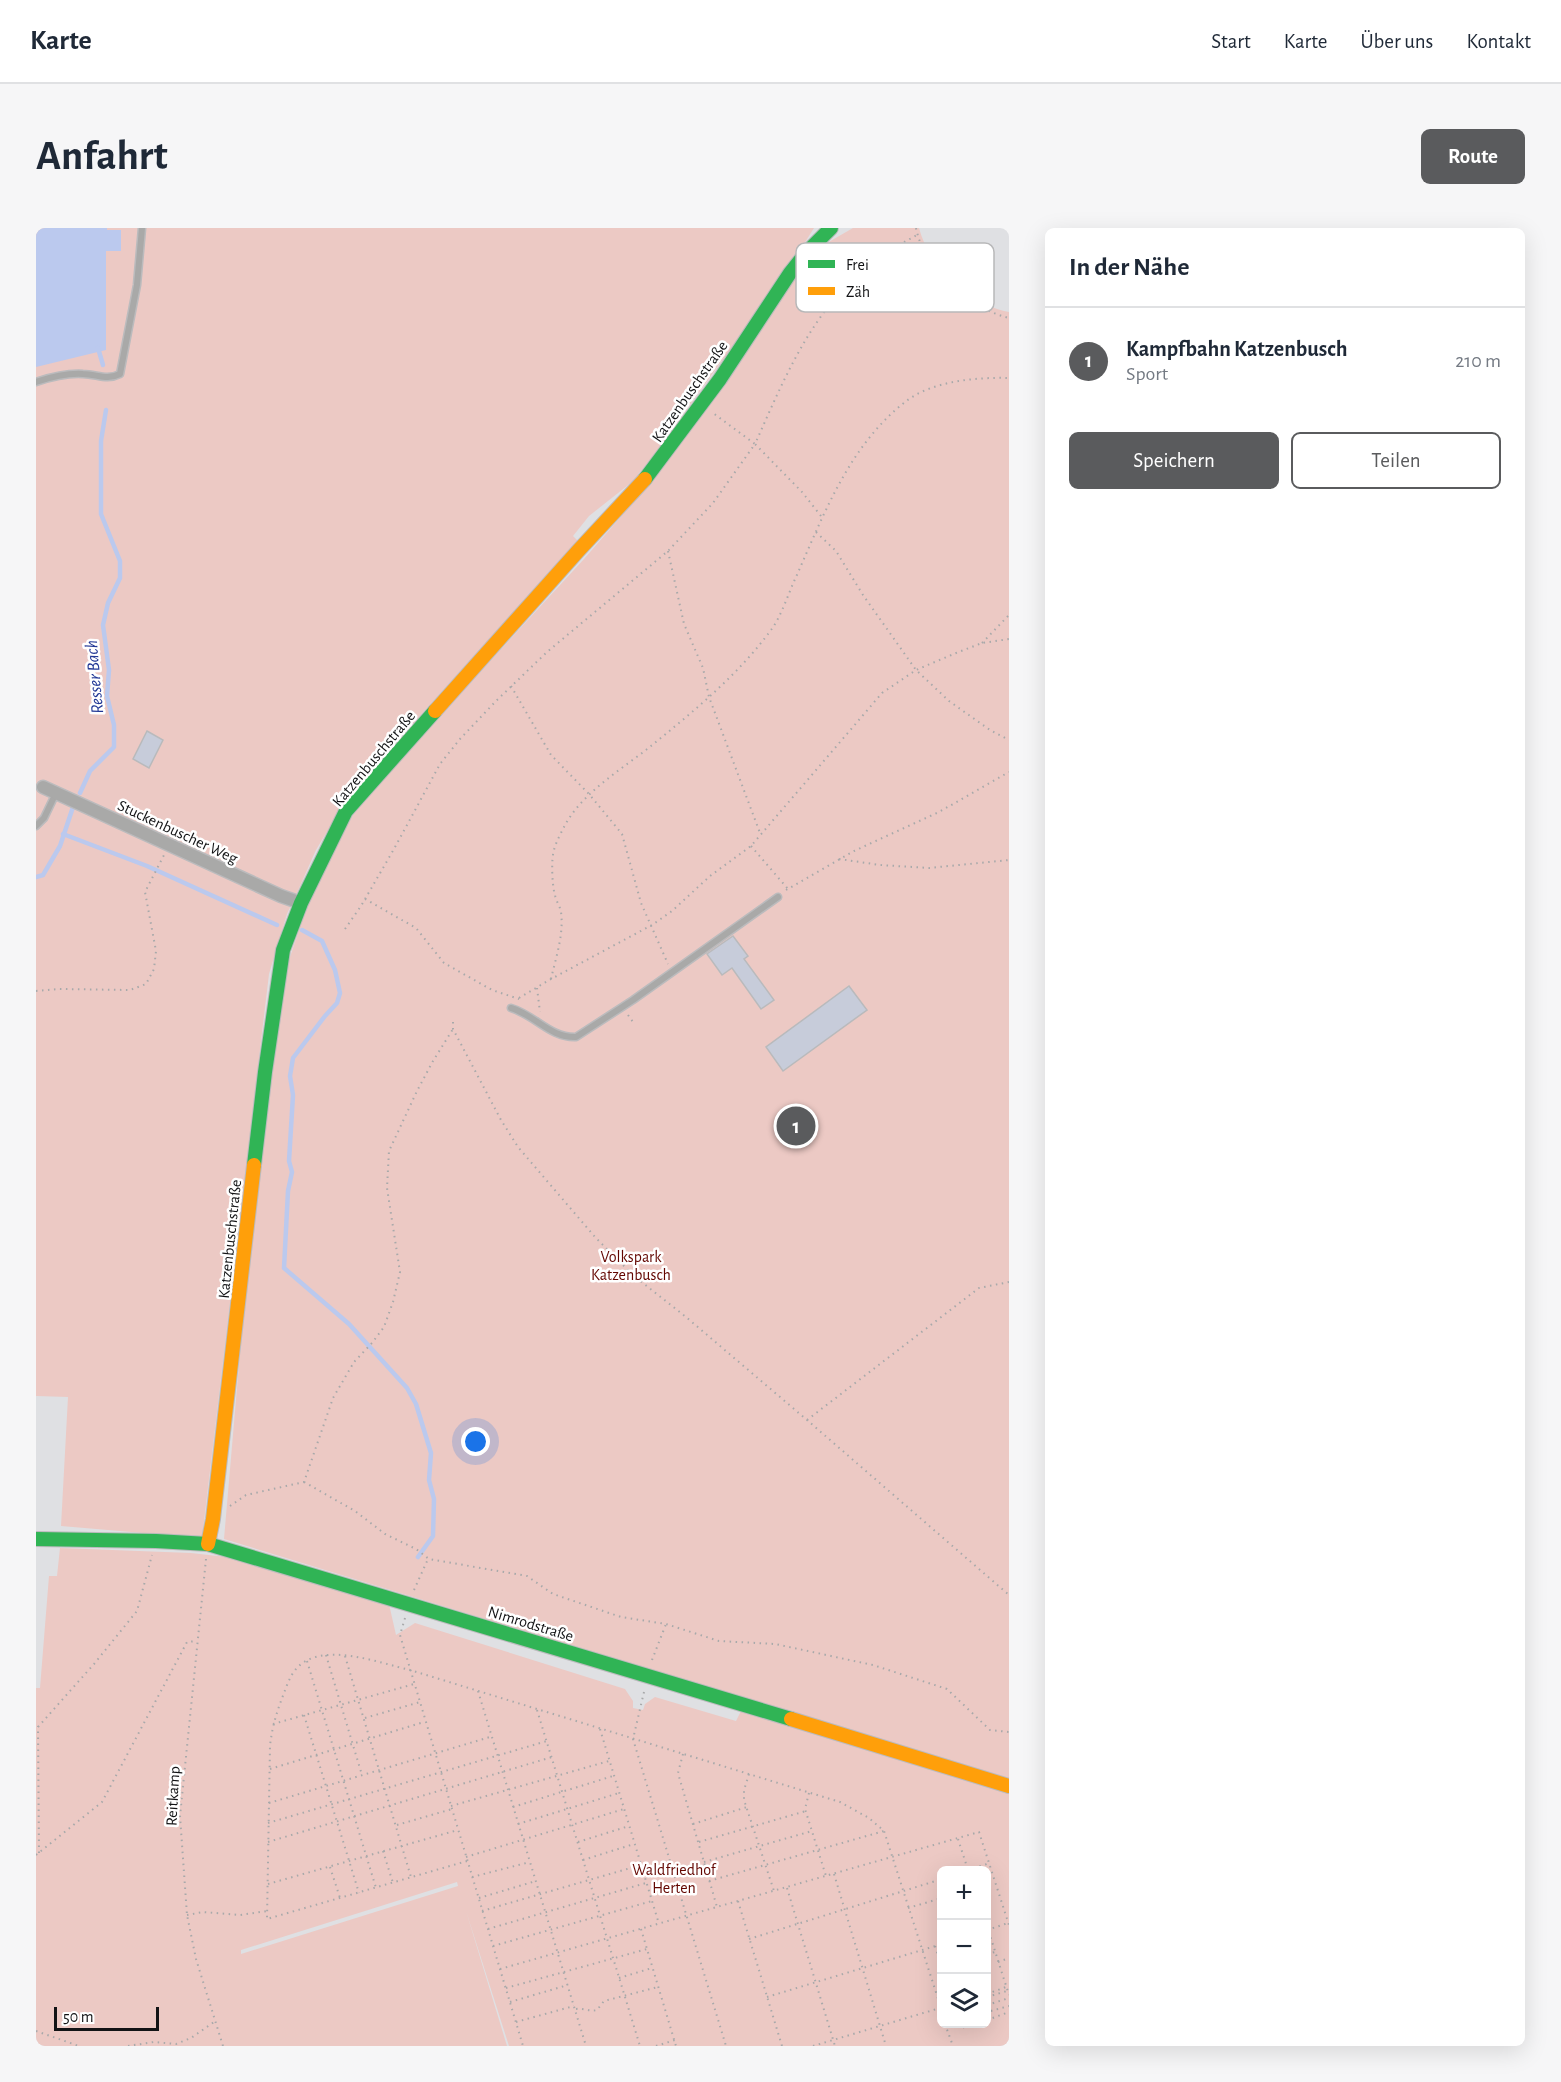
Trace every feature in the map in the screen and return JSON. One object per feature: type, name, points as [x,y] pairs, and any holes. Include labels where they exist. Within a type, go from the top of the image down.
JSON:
[{"type":"street","name":"Katzenbuschstraße","points":[[816,243],[831,228]]},
{"type":"street","name":"Katzenbuschstraße","points":[[208,1544],[213,1519],[282,950],[301,903],[346,811],[578,551],[643,482],[701,404],[796,266]]},
{"type":"street","name":"Stuckenbuscher Weg","points":[[43,787],[281,896],[301,903]]},
{"type":"street","name":"Nimrodstraße","points":[[36,1539],[208,1544],[605,1662],[647,1677],[1009,1786]]},
{"type":"lane","points":[[36,382],[64,375],[83,374],[112,378],[120,374],[137,285],[142,228]]},
{"type":"lane","points":[[36,826],[44,818],[56,793]]},
{"type":"lane","points":[[511,1008],[521,1011],[557,1035],[576,1037],[672,973],[778,897]]},
{"type":"path","points":[[916,228],[921,243]]},
{"type":"path","points":[[902,243],[917,235]]},
{"type":"path","points":[[345,929],[365,899],[440,764],[460,740],[547,652],[668,551],[713,503],[755,444],[806,337],[825,312]]},
{"type":"path","points":[[990,312],[1009,318]]},
{"type":"path","points":[[551,979],[561,933],[561,910],[554,894],[553,852],[566,824],[589,794],[710,697],[742,666],[773,628],[821,517],[848,468],[867,441],[906,400],[930,389],[956,382],[987,377],[1009,378]]},
{"type":"path","points":[[701,404],[755,444],[802,492],[821,517]]},
{"type":"path","points":[[816,532],[836,551],[858,587],[916,670],[949,701],[990,730],[1009,740]]},
{"type":"path","points":[[668,551],[684,624],[703,668],[710,697],[760,834]]},
{"type":"path","points":[[982,644],[1009,615]]},
{"type":"path","points":[[511,1008],[519,998],[551,979],[652,925],[672,911],[710,876],[751,846],[882,693],[916,670],[982,644],[1009,639]]},
{"type":"path","points":[[511,686],[551,755],[589,794],[622,834],[641,903],[672,973]]},
{"type":"path","points":[[778,897],[839,859],[939,812],[1009,772]]},
{"type":"path","points":[[751,846],[788,889]]},
{"type":"path","points":[[839,859],[880,865],[929,868],[1009,860]]},
{"type":"path","points":[[36,991],[130,990],[146,984],[154,969],[156,951],[145,892],[161,860]]},
{"type":"path","points":[[365,899],[416,928],[444,963],[492,990],[519,998]]},
{"type":"path","points":[[537,988],[542,1025]]},
{"type":"path","points":[[453,1022],[453,1029],[501,1120],[518,1147],[595,1237],[634,1276],[686,1317],[1009,1595]]},
{"type":"path","points":[[304,1482],[333,1398],[354,1362],[384,1327],[393,1302],[400,1272],[387,1188],[389,1151],[417,1091],[453,1029]]},
{"type":"path","points":[[807,1420],[979,1288],[1009,1282]]},
{"type":"path","points":[[213,1519],[246,1495],[304,1482],[355,1511],[385,1533],[416,1549],[429,1559],[527,1576],[553,1594],[621,1617],[666,1624],[719,1641],[775,1644],[873,1665],[947,1689],[990,1730],[1009,1732]]},
{"type":"path","points":[[37,1854],[38,1727],[137,1611],[156,1541]]},
{"type":"path","name":"Reitkamp","points":[[208,1544],[180,1816],[187,1915],[196,1959],[223,2046]]},
{"type":"path","points":[[409,1604],[419,1577],[429,1559]]},
{"type":"path","points":[[666,1624],[647,1677],[633,1739],[726,2046]]},
{"type":"path","points":[[400,1635],[523,2046]]},
{"type":"path","points":[[37,1854],[102,1802],[187,1642],[197,1641]]},
{"type":"path","points":[[345,1654],[411,1877]]},
{"type":"path","points":[[624,1809],[393,1883],[267,1919],[272,1724],[289,1679],[297,1668],[307,1660],[326,1655],[345,1654],[410,1670],[840,1802],[869,1818],[884,1831],[937,1997]]},
{"type":"path","points":[[326,1655],[362,1775]]},
{"type":"path","points":[[307,1660],[376,1888]]},
{"type":"path","points":[[272,1724],[414,1684]]},
{"type":"path","points":[[478,1691],[586,2046]]},
{"type":"path","points":[[364,1718],[420,1702]]},
{"type":"path","points":[[537,1710],[640,2046]]},
{"type":"path","points":[[304,1715],[359,1893]]},
{"type":"path","points":[[270,1769],[426,1721]]},
{"type":"path","points":[[600,1728],[659,1924]]},
{"type":"path","points":[[269,1803],[492,1736]]},
{"type":"path","points":[[268,1823],[547,1742]]},
{"type":"path","points":[[683,1754],[678,1773],[717,1907]]},
{"type":"path","points":[[268,1842],[552,1756]]},
{"type":"path","points":[[396,1825],[507,1789],[609,1761]]},
{"type":"path","points":[[749,1774],[744,1790],[747,1807],[774,1891]]},
{"type":"path","points":[[513,1807],[614,1776]]},
{"type":"path","points":[[518,1824],[619,1793]]},
{"type":"path","points":[[809,1793],[806,1811],[826,1876]]},
{"type":"path","points":[[693,1824],[747,1807]]},
{"type":"path","points":[[698,1842],[806,1811]]},
{"type":"path","points":[[578,1842],[629,1826]]},
{"type":"path","points":[[267,1884],[458,1830]]},
{"type":"path","points":[[704,1862],[812,1831]]},
{"type":"path","points":[[709,1881],[884,1831]]},
{"type":"path","points":[[500,1969],[980,1832],[1009,1924],[991,1928]]},
{"type":"path","points":[[958,1838],[967,1866]]},
{"type":"path","points":[[583,1860],[634,1844]]},
{"type":"path","points":[[383,1851],[393,1883]]},
{"type":"path","points":[[472,1877],[530,1862]]},
{"type":"path","points":[[981,1866],[990,1863]]},
{"type":"path","points":[[483,1911],[641,1865]]},
{"type":"path","points":[[330,1866],[340,1898]]},
{"type":"path","points":[[834,1874],[886,2046]]},
{"type":"path","points":[[479,1898],[536,1881]]},
{"type":"path","points":[[749,1939],[937,1881]]},
{"type":"path","points":[[488,1929],[646,1883]]},
{"type":"path","points":[[787,1887],[835,2046]]},
{"type":"path","points":[[908,1908],[937,1899]]},
{"type":"path","points":[[493,1946],[652,1901]]},
{"type":"path","points":[[738,1901],[782,2046]]},
{"type":"path","points":[[187,1915],[203,1912],[240,1915],[267,1911]]},
{"type":"path","points":[[640,1929],[676,2046]]},
{"type":"path","points":[[991,1940],[1009,1996],[991,2003]]},
{"type":"path","points":[[767,1997],[935,1946],[937,1952]]},
{"type":"path","points":[[506,1988],[647,1949]]},
{"type":"path","points":[[991,1953],[995,1952]]},
{"type":"path","points":[[998,1962],[1009,1958]]},
{"type":"path","points":[[619,1978],[652,1968]]},
{"type":"path","points":[[510,2002],[568,1985]]},
{"type":"path","points":[[516,2022],[574,2008],[597,2010],[604,2001],[658,1987]]},
{"type":"path","points":[[991,1994],[1007,1989]]},
{"type":"path","points":[[991,2011],[1009,2006]]},
{"type":"path","points":[[813,2046],[937,2010]]},
{"type":"path","points":[[991,2019],[1009,2012]]},
{"type":"path","points":[[128,2046],[154,2042],[176,2044],[191,2038],[214,2022]]},
{"type":"path","points":[[946,2028],[952,2046]]},
{"type":"path","points":[[36,2031],[78,2046]]},
{"type":"path","points":[[656,2046],[675,2040]]},
{"type":"green space","points":[[36,228],[814,228],[805,243],[796,243],[796,257],[787,271],[653,456],[632,482],[589,516],[573,536],[578,541],[350,793],[316,850],[287,914],[269,974],[202,1538],[61,1526],[68,1397],[36,1396]]},
{"type":"green space","name":"Volkspark Katzenbusch","points":[[853,228],[919,228],[924,243],[827,243]]},
{"type":"green space","name":"Volkspark Katzenbusch","points":[[796,273],[796,312],[994,312],[994,308],[1009,312],[1009,1779],[224,1539],[246,1284],[283,978],[310,897],[354,813],[651,482]]},
{"type":"green space","name":"Waldfriedhof Herten","points":[[60,1548],[191,1553],[226,1557],[389,1604],[396,1635],[415,1623],[625,1689],[633,1701],[633,1708],[643,1710],[645,1704],[655,1697],[736,1721],[741,1711],[1009,1792],[1009,2046],[509,2046],[466,1911],[507,2046],[36,2046],[36,1688],[40,1688],[49,1576],[57,1576]],"holes":[[[457,1882],[458,1886],[241,1954],[241,1950]]]},
{"type":"water","points":[[36,228],[121,230],[121,251],[106,251],[106,350],[36,367]]},
{"type":"building","points":[[147,731],[163,740],[149,768],[133,759]]},
{"type":"building","points":[[733,936],[748,956],[744,959],[774,1000],[761,1009],[732,968],[722,975],[707,954]]},
{"type":"building","points":[[849,986],[867,1010],[783,1071],[766,1047]]},
{"type":"waterway","name":"Resser Bach","points":[[98,348],[103,365]]},
{"type":"waterway","name":"Resser Bach","points":[[80,793],[90,771],[114,747],[114,725],[107,696],[109,670],[103,625],[108,603],[120,578],[120,561],[101,514],[101,441],[106,410]]},
{"type":"waterway","name":"Resser Bach","points":[[36,877],[43,875],[60,846],[73,807]]},
{"type":"waterway","points":[[63,834],[147,866],[277,925]]},
{"type":"waterway","points":[[302,930],[322,941],[335,970],[340,993],[337,1003],[293,1058],[290,1076],[293,1095],[289,1161],[292,1172],[288,1191],[284,1268],[349,1324],[407,1388],[416,1404],[431,1453],[429,1480],[434,1499],[433,1536],[418,1557]]},
{"type":"traffic: fast","points":[[816,243],[831,228]]},
{"type":"traffic: fast","points":[[645,479],[720,379],[796,266]]},
{"type":"traffic: fast","points":[[254,1165],[283,950],[301,903],[346,811],[435,711]]},
{"type":"traffic: fast","points":[[36,1539],[208,1544],[791,1719]]},
{"type":"traffic: slow","points":[[435,711],[645,479]]},
{"type":"traffic: slow","points":[[208,1544],[213,1519],[254,1165]]},
{"type":"traffic: slow","points":[[791,1719],[1009,1786]]},
{"type":"place","name":"Kampfbahn Katzenbusch","points":[[796,1126]]}]
